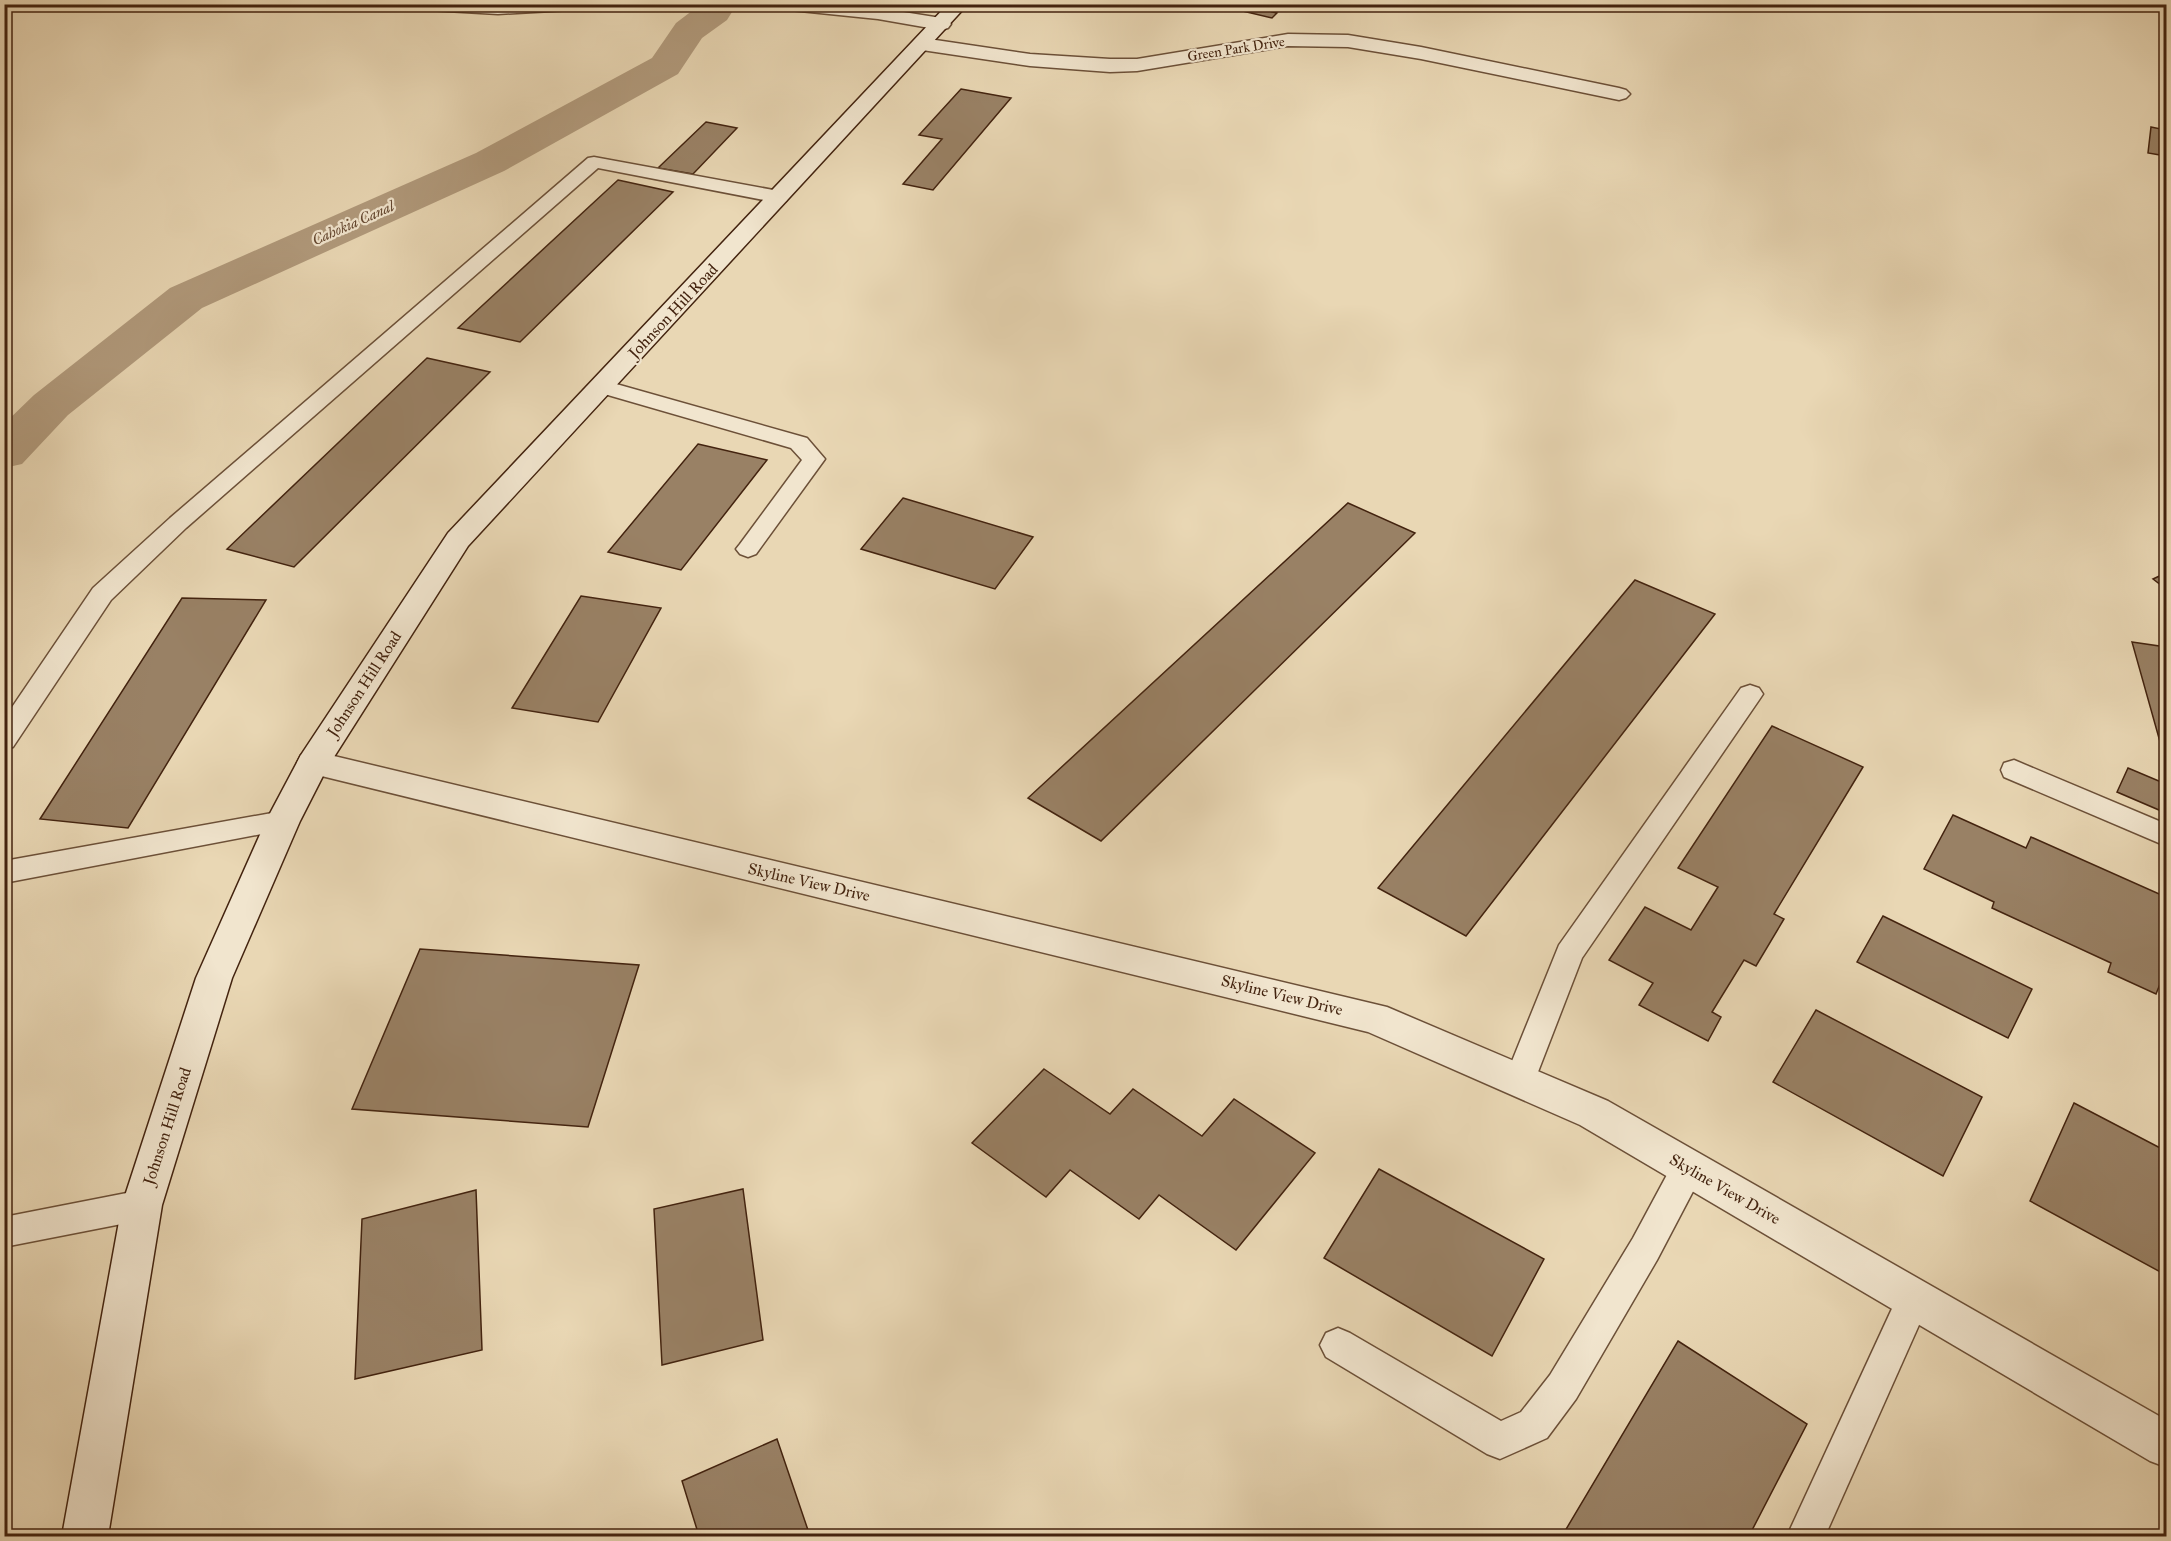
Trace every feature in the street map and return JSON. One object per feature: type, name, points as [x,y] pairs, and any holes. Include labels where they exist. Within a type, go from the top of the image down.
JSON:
[{"type":"street","points":[[428,4],[498,8],[571,4]]},
{"type":"street","name":"Green Park Drive","points":[[790,4],[941,24],[1031,59],[1113,66],[1137,65],[1288,40],[1348,41],[1421,53],[1619,94]]},
{"type":"street","name":"Johnson Hill Road","points":[[85,1536],[142,1205],[214,978],[283,821],[313,763],[458,540],[941,24]]},
{"type":"street","name":"Skyline View Drive","points":[[313,763],[1374,1018],[1594,1113],[2166,1445]]},
{"type":"lane","points":[[4,740],[102,594],[178,523],[594,162],[779,196]]},
{"type":"lane","points":[[602,386],[799,443],[814,459],[748,549]]},
{"type":"lane","points":[[1520,1081],[1569,953],[1750,694]]},
{"type":"lane","points":[[2014,770],[2166,836]]},
{"type":"lane","points":[[4,872],[283,821]]},
{"type":"lane","points":[[1338,1345],[1500,1441],[1534,1425],[1563,1387],[1645,1249],[1688,1168]]},
{"type":"lane","points":[[4,1232],[142,1205]]},
{"type":"lane","points":[[1806,1536],[1914,1298]]},
{"type":"building","points":[[1213,4],[1238,4],[1277,13],[1272,18]]},
{"type":"building","points":[[961,89],[1011,98],[933,190],[903,184],[942,139],[919,135]]},
{"type":"building","points":[[706,122],[737,128],[693,174],[658,168]]},
{"type":"building","points":[[2151,127],[2166,130],[2166,156],[2148,153]]},
{"type":"building","points":[[618,180],[673,192],[520,342],[458,328]]},
{"type":"building","points":[[427,358],[490,372],[294,567],[227,549]]},
{"type":"building","points":[[698,444],[767,460],[681,570],[608,552]]},
{"type":"building","points":[[903,498],[1033,537],[995,589],[861,549]]},
{"type":"building","points":[[1348,503],[1415,533],[1101,841],[1028,798]]},
{"type":"building","points":[[2166,573],[2166,589],[2153,579]]},
{"type":"building","points":[[1635,580],[1715,614],[1466,936],[1378,888]]},
{"type":"building","points":[[581,596],[661,608],[598,722],[512,708]]},
{"type":"building","points":[[182,598],[266,600],[128,828],[40,819]]},
{"type":"building","points":[[2132,642],[2166,647],[2166,750],[2162,749]]},
{"type":"building","points":[[1772,726],[1863,767],[1774,914],[1784,919],[1756,966],[1744,960],[1712,1012],[1721,1017],[1708,1041],[1639,1005],[1653,983],[1609,960],[1645,907],[1691,930],[1718,887],[1678,868]]},
{"type":"building","points":[[2128,768],[2166,784],[2166,813],[2117,792]]},
{"type":"building","points":[[1953,815],[2026,848],[2031,837],[2166,897],[2166,969],[2156,994],[2108,972],[2111,963],[1992,908],[1994,902],[1924,869]]},
{"type":"building","points":[[1883,916],[2032,989],[2008,1038],[1857,962]]},
{"type":"building","points":[[420,949],[639,965],[588,1127],[352,1109]]},
{"type":"building","points":[[1816,1010],[1982,1097],[1943,1176],[1773,1082]]},
{"type":"building","points":[[1044,1069],[1110,1114],[1133,1089],[1202,1136],[1234,1099],[1315,1153],[1236,1250],[1159,1195],[1139,1219],[1070,1170],[1046,1197],[972,1143]]},
{"type":"building","points":[[2074,1103],[2166,1151],[2166,1275],[2030,1201]]},
{"type":"building","points":[[1379,1169],[1544,1259],[1492,1356],[1324,1258]]},
{"type":"building","points":[[743,1189],[763,1340],[662,1365],[654,1209]]},
{"type":"building","points":[[476,1190],[482,1350],[355,1379],[362,1219]]},
{"type":"building","points":[[1678,1341],[1807,1424],[1749,1536],[1562,1536]]},
{"type":"building","points":[[777,1439],[810,1536],[699,1536],[682,1481]]},
{"type":"waterway","name":"Cahokia Canal","points":[[4,453],[51,405],[186,298],[490,162],[665,66],[689,31],[714,12]]}]
